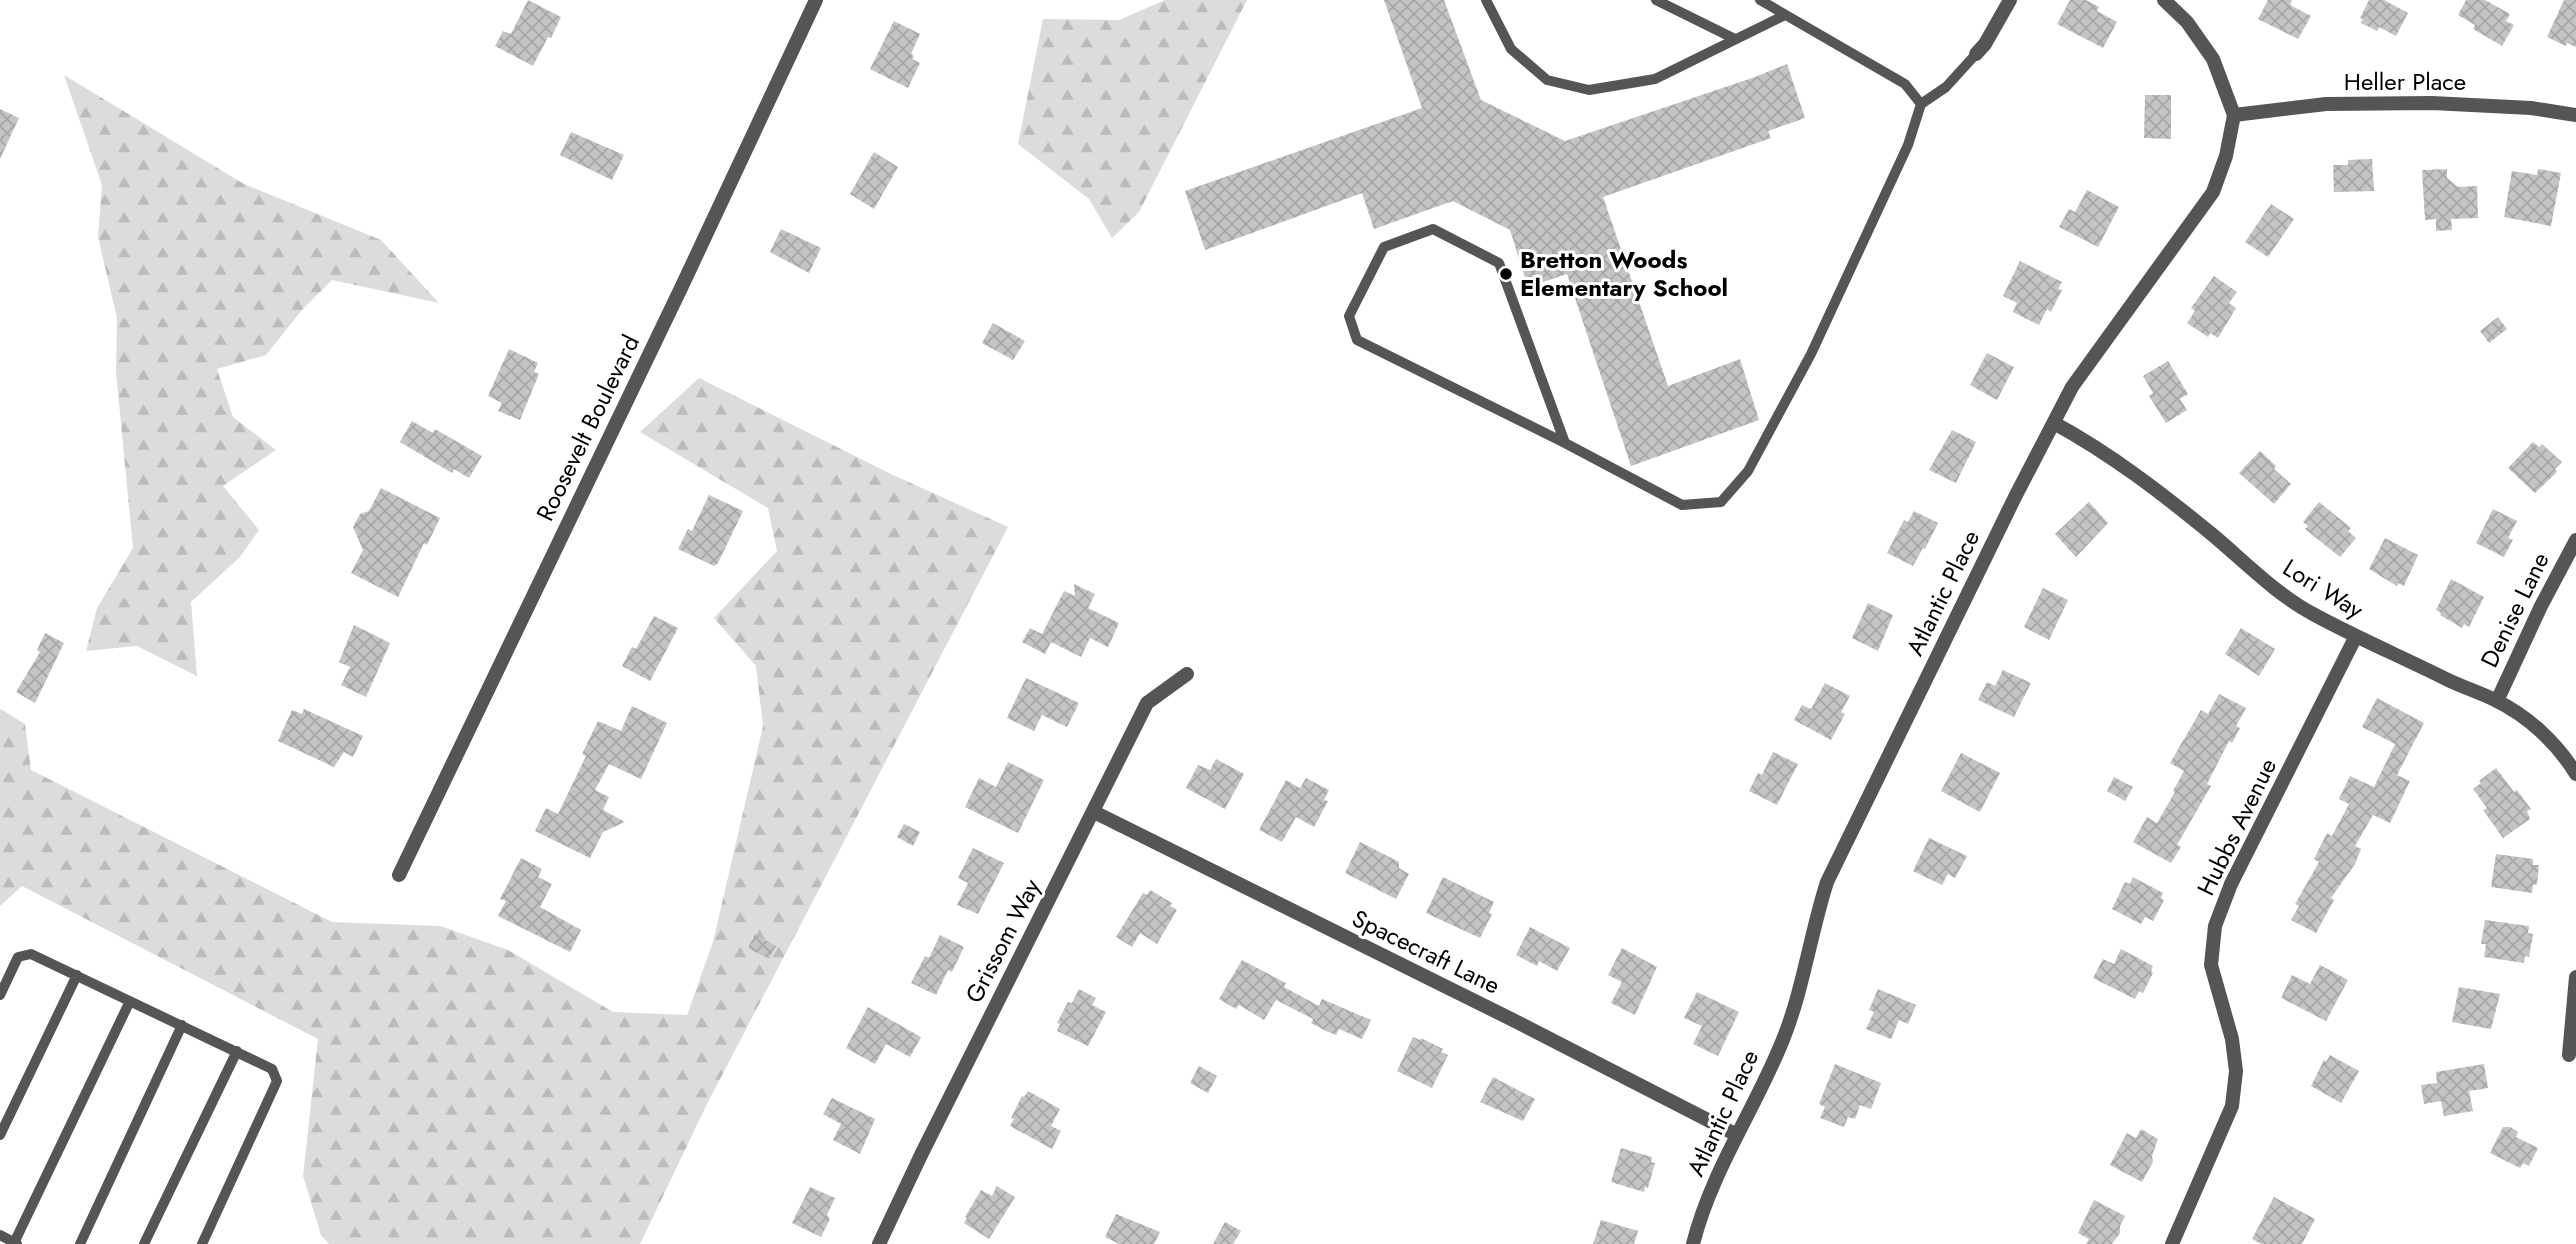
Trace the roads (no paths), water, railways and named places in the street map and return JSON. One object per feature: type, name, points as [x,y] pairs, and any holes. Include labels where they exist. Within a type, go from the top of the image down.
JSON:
[{"type":"street","name":"Roosevelt Boulevard","points":[[399,875],[816,0]]},
{"type":"street","points":[[1976,54],[1986,44],[2010,0]]},
{"type":"street","points":[[2164,0],[2187,22],[2213,59],[2234,115]]},
{"type":"street","name":"Heller Place","points":[[2234,115],[2326,104],[2432,103],[2530,108],[2576,115]]},
{"type":"street","name":"Atlantic Place","points":[[1693,1244],[1712,1189],[1782,1042],[1827,882],[2015,497],[2072,387],[2213,192],[2226,156],[2234,115]]},
{"type":"street","name":"Lori Way","points":[[2054,423],[2086,440],[2138,478],[2273,587],[2310,612],[2497,701],[2536,727],[2563,753],[2576,774]]},
{"type":"street","name":"Denise Lane","points":[[2497,701],[2576,540]]},
{"type":"street","name":"Hubbs Avenue","points":[[2172,1244],[2232,1106],[2236,1071],[2232,1039],[2211,964],[2215,926],[2231,884],[2356,636]]},
{"type":"street","name":"Grissom Way","points":[[879,1244],[1147,703],[1187,674]]},
{"type":"street","name":"Spacecraft Lane","points":[[1094,812],[1513,1020],[1737,1135]]},
{"type":"street","points":[[2569,1055],[2576,977]]},
{"type":"lane","points":[[1486,0],[1511,49],[1548,80],[1589,90],[1655,79],[1785,15]]},
{"type":"lane","points":[[1656,0],[1735,39]]},
{"type":"lane","points":[[1760,0],[1905,84],[1921,104]]},
{"type":"lane","points":[[1565,443],[1499,263],[1433,229],[1384,247],[1349,316],[1357,340],[1565,443],[1682,505],[1721,502],[1748,471],[1811,354],[1908,145],[1921,104],[1946,87],[1976,54]]},
{"type":"lane","points":[[0,995],[18,957],[31,954],[272,1069],[277,1081],[202,1244]]},
{"type":"lane","points":[[0,1135],[76,975]]},
{"type":"lane","points":[[0,1235],[16,1243],[130,1001]]},
{"type":"lane","points":[[79,1244],[182,1025]]},
{"type":"lane","points":[[150,1242],[237,1051]]},
{"type":"place","name":"Bretton Woods Elementary School","points":[[1506,274]]}]
